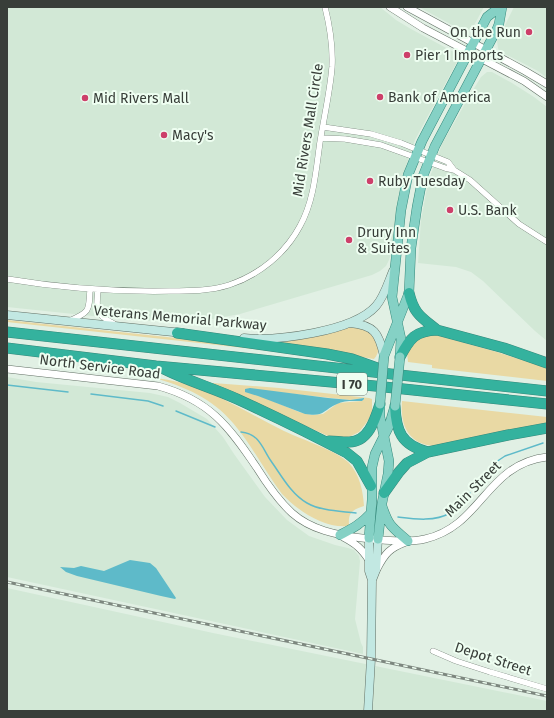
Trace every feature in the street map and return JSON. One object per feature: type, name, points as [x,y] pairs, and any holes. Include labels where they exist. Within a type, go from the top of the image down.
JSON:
[{"type":"highway","points":[[409,293],[411,302],[421,318],[437,330]]},
{"type":"highway","points":[[400,357],[408,342],[414,336],[426,331],[437,330],[504,348],[547,363]]},
{"type":"highway","name":"I 70","points":[[7,332],[547,391]]},
{"type":"highway","points":[[177,333],[245,344],[294,349],[352,359],[395,375]]},
{"type":"highway","name":"I 70","points":[[7,348],[156,366],[375,386],[547,404]]},
{"type":"highway","points":[[156,366],[238,400],[347,453],[357,461],[371,486]]},
{"type":"highway","points":[[323,440],[349,443],[359,439],[368,432],[380,404]]},
{"type":"highway","points":[[395,406],[396,422],[405,440],[414,447],[428,452]]},
{"type":"highway","points":[[384,493],[407,463],[428,452],[547,428]]},
{"type":"main road","points":[[368,711],[371,659],[372,580],[376,570],[371,513],[372,467],[375,454],[389,426],[395,406],[401,340],[392,297],[404,192],[408,175],[416,154],[487,17],[501,7]]},
{"type":"main road","points":[[372,580],[368,571],[368,560],[382,503],[389,461],[380,417],[384,356],[409,293],[411,248],[423,176],[430,159],[499,24],[501,7]]},
{"type":"main road","name":"Veterans Memorial Parkway","points":[[7,314],[177,333],[248,339],[295,337],[349,323],[364,316],[375,307],[382,297],[395,266]]},
{"type":"main road","name":"Veterans Memorial Parkway","points":[[349,323],[361,324],[370,327],[376,332],[381,342],[384,356]]},
{"type":"main road","points":[[382,503],[388,523],[408,541]]},
{"type":"main road","points":[[340,535],[362,523],[371,513]]},
{"type":"street","name":"Mid Rivers Mall Circle","points":[[7,279],[98,290],[150,292],[206,290],[229,285],[266,266],[286,246],[297,231],[306,214],[312,194],[332,67],[331,38],[325,7]]},
{"type":"street","points":[[390,7],[423,28],[524,81],[547,97]]},
{"type":"street","points":[[407,7],[547,84]]},
{"type":"street","points":[[322,127],[371,134],[430,159],[445,168],[454,170],[470,180],[519,224],[547,242]]},
{"type":"street","points":[[321,138],[345,138],[416,154],[430,159]]},
{"type":"street","points":[[68,321],[86,313],[90,289]]},
{"type":"street","points":[[98,290],[96,308],[98,314],[103,319],[117,326]]},
{"type":"street","name":"North Service Road","points":[[7,369],[158,386],[174,390],[191,398],[215,415],[232,433],[285,507],[299,519],[321,530],[340,535],[373,539]]},
{"type":"street","name":"Main Street","points":[[373,539],[408,541],[425,540],[451,529],[468,516],[496,482],[508,472],[515,467],[530,461],[547,457]]},
{"type":"street","points":[[340,535],[359,547],[368,560]]},
{"type":"street","points":[[376,570],[388,551],[408,541]]},
{"type":"street","name":"Depot Street","points":[[433,651],[456,661],[547,689]]},
{"type":"shaded area","points":[[7,7],[380,7],[396,20],[454,52],[457,62],[415,140],[405,169],[399,193],[392,250],[386,266],[372,275],[240,314],[201,321],[171,322],[131,320],[7,307]]},
{"type":"shaded area","points":[[419,7],[484,7],[472,29],[465,32]]},
{"type":"shaded area","points":[[514,7],[547,7],[547,78],[538,71],[499,51],[497,41]]},
{"type":"shaded area","points":[[487,72],[492,72],[512,83],[547,107],[547,341],[483,281],[471,272],[456,267],[418,263],[421,220],[428,182],[442,144],[481,77]]},
{"type":"shaded area","points":[[7,320],[242,345],[299,354],[7,322]]},
{"type":"shaded area","points":[[352,327],[364,330],[374,337],[378,348],[374,359],[281,344],[281,342],[313,337]]},
{"type":"shaded area","points":[[433,334],[547,368],[547,381],[432,368],[432,365],[408,362],[407,353],[417,338]]},
{"type":"shaded area","points":[[7,377],[36,382],[150,393],[168,397],[207,419],[223,437],[265,497],[287,520],[309,536],[354,550],[359,556],[360,561],[355,619],[363,647],[363,654],[7,577]]},
{"type":"shaded area","points":[[154,378],[189,385],[205,391],[284,431],[336,454],[349,463],[356,473],[362,489],[364,506],[352,512],[349,518],[349,526],[331,525],[312,518],[296,507],[282,494],[246,440],[233,423],[216,407],[207,400],[187,389]]},
{"type":"shaded area","points":[[213,384],[279,388],[369,398],[372,399],[372,413],[359,432],[344,438],[328,436]],"holes":[[[275,392],[350,400],[364,398],[362,401],[338,403],[323,414],[312,415],[299,412],[258,395]]]},
{"type":"shaded area","points":[[402,401],[547,417],[547,424],[434,446],[418,442],[408,432],[402,418]]},
{"type":"shaded area","points":[[7,588],[213,633],[547,701],[547,711],[7,711]]},
{"type":"water","points":[[250,388],[328,398],[350,400],[364,399],[362,401],[343,402],[320,414],[311,415],[245,392],[245,389]]},
{"type":"water","points":[[130,560],[150,563],[156,568],[176,598],[161,596],[77,576],[66,572],[60,567],[74,568],[81,566],[104,571]]},
{"type":"waterway","points":[[7,385],[68,392]]},
{"type":"waterway","points":[[91,394],[148,401],[163,406]]},
{"type":"waterway","points":[[176,411],[215,427]]},
{"type":"waterway","points":[[241,432],[247,433],[260,442],[287,484],[301,499],[318,508],[356,513]]},
{"type":"waterway","points":[[477,486],[496,462],[505,456],[543,443]]},
{"type":"waterway","points":[[398,517],[424,519],[438,518],[456,509],[470,493]]},
{"type":"railway","points":[[7,582],[547,696]]},
{"type":"place","name":"On the Run","points":[[529,32]]},
{"type":"place","name":"Pier 1 Imports","points":[[407,55]]},
{"type":"place","name":"Bank of America","points":[[380,97]]},
{"type":"place","name":"Mid Rivers Mall","points":[[85,98]]},
{"type":"place","name":"Macy's","points":[[164,135]]},
{"type":"place","name":"Ruby Tuesday","points":[[370,181]]},
{"type":"place","name":"U.S. Bank","points":[[450,210]]},
{"type":"place","name":"Drury Inn & Suites","points":[[349,240]]}]
